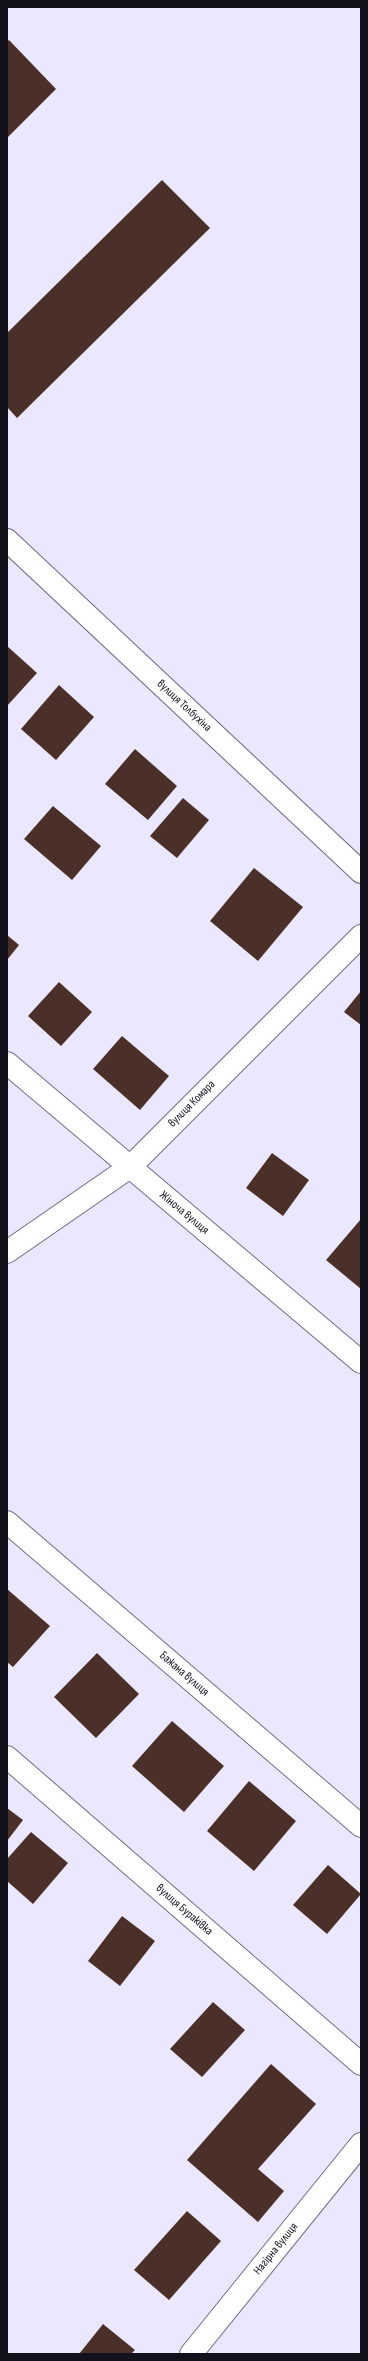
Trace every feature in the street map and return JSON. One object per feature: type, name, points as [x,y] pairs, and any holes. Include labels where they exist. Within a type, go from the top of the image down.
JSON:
[{"type":"street","name":"вулиця Толбухіна","points":[[9,546],[361,872]]},
{"type":"street","name":"вулиця Комара","points":[[7,1252],[130,1167],[361,936]]},
{"type":"street","name":"Жіноча вулиця","points":[[7,1063],[361,1362]]},
{"type":"street","name":"Бажана вулиця","points":[[7,1522],[361,1826]]},
{"type":"street","name":"вулиця Бураківка","points":[[7,1757],[361,2064]]},
{"type":"street","name":"Нагірна вулиця","points":[[191,2354],[361,2144]]},
{"type":"building","points":[[9,40],[56,89],[7,138],[7,42]]},
{"type":"building","points":[[162,180],[210,228],[17,418],[7,407],[7,333]]},
{"type":"building","points":[[7,646],[37,673],[7,706]]},
{"type":"building","points":[[59,685],[94,717],[56,760],[21,729]]},
{"type":"building","points":[[135,749],[177,786],[148,820],[105,784]]},
{"type":"building","points":[[183,798],[209,820],[177,858],[150,836]]},
{"type":"building","points":[[53,806],[101,846],[72,880],[24,839]]},
{"type":"building","points":[[254,868],[303,907],[258,961],[210,921]]},
{"type":"building","points":[[7,935],[19,945],[7,960]]},
{"type":"building","points":[[59,982],[92,1012],[61,1046],[28,1016]]},
{"type":"building","points":[[361,991],[361,1025],[344,1012]]},
{"type":"building","points":[[122,1036],[169,1076],[140,1110],[93,1069]]},
{"type":"building","points":[[272,1153],[309,1180],[283,1216],[246,1188]]},
{"type":"building","points":[[361,1219],[361,1289],[326,1260]]},
{"type":"building","points":[[7,1589],[50,1626],[13,1667],[7,1662]]},
{"type":"building","points":[[97,1653],[139,1694],[96,1738],[54,1697]]},
{"type":"building","points":[[172,1721],[224,1766],[184,1812],[132,1766]]},
{"type":"building","points":[[249,1781],[296,1821],[254,1871],[207,1831]]},
{"type":"building","points":[[7,1808],[23,1820],[7,1841]]},
{"type":"building","points":[[31,1832],[68,1863],[33,1904],[7,1881],[7,1859]]},
{"type":"building","points":[[328,1865],[361,1894],[327,1934],[293,1905]]},
{"type":"building","points":[[122,1916],[155,1941],[120,1986],[88,1961]]},
{"type":"building","points":[[213,2002],[245,2030],[202,2077],[170,2049]]},
{"type":"building","points":[[271,2064],[316,2104],[258,2169],[284,2191],[258,2222],[187,2160]]},
{"type":"building","points":[[187,2211],[221,2241],[169,2300],[134,2270]]},
{"type":"building","points":[[103,2324],[135,2350],[131,2354],[79,2354]]}]
